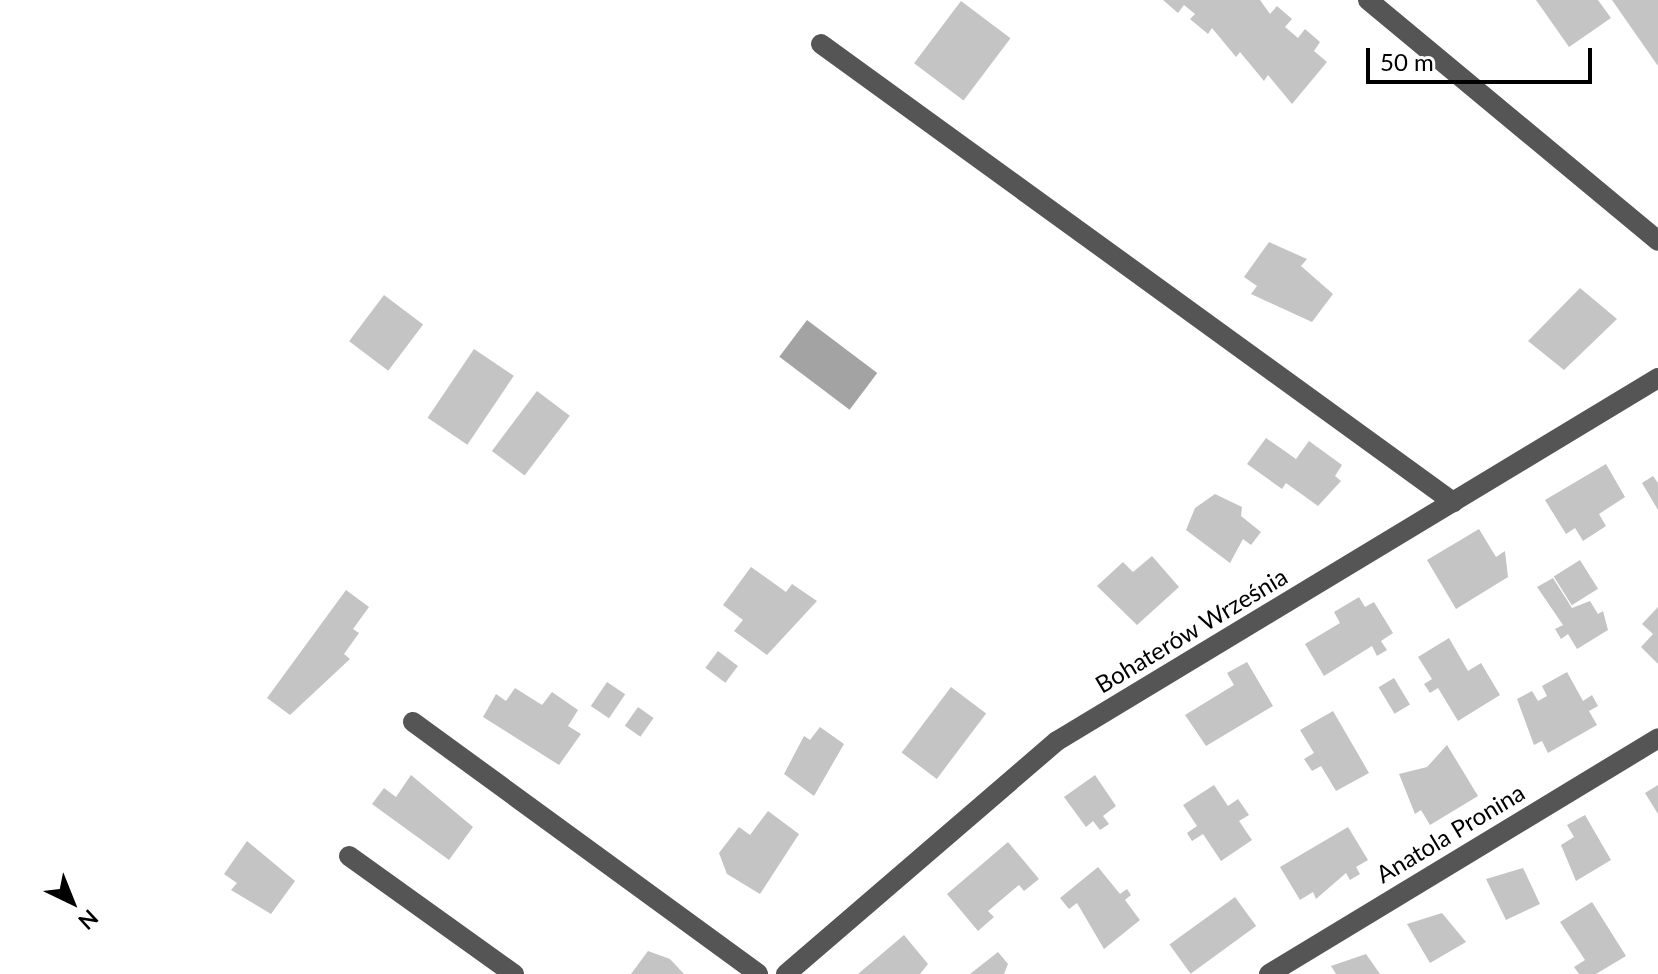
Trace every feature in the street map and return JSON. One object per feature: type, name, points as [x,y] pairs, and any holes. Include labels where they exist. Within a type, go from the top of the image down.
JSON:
[{"type":"street","points":[[1368,0],[1658,241]]},
{"type":"street","points":[[821,44],[1453,502]]},
{"type":"street","name":"Bohaterów Września","points":[[786,974],[1057,741],[1658,378]]},
{"type":"street","points":[[413,722],[758,974]]},
{"type":"street","name":"Anatola Pronina","points":[[1269,974],[1658,738]]},
{"type":"street","points":[[349,856],[514,974]]},
{"type":"shaded area","points":[[807,320],[877,373],[850,410],[779,357]]},
{"type":"building","points":[[1163,0],[1260,0],[1270,14],[1277,6],[1292,19],[1285,27],[1298,38],[1305,29],[1320,42],[1314,51],[1327,62],[1292,104],[1268,75],[1264,81],[1240,52],[1236,57],[1212,28],[1208,34],[1190,19],[1195,14],[1184,5],[1178,13]]},
{"type":"building","points":[[1536,0],[1598,0],[1611,18],[1569,47]]},
{"type":"building","points":[[1612,0],[1658,0],[1658,66],[1621,13]]},
{"type":"building","points":[[961,1],[1011,38],[964,101],[914,63]]},
{"type":"building","points":[[1269,242],[1307,259],[1301,266],[1333,294],[1312,322],[1251,294],[1257,286],[1244,277]]},
{"type":"building","points":[[1580,288],[1617,319],[1564,370],[1528,341]]},
{"type":"building","points":[[384,295],[423,324],[388,371],[349,341]]},
{"type":"building","points":[[474,349],[514,376],[467,445],[428,418]]},
{"type":"building","points":[[537,391],[570,416],[525,476],[492,451]]},
{"type":"building","points":[[1266,438],[1296,459],[1309,441],[1342,465],[1335,476],[1341,481],[1318,506],[1286,483],[1282,489],[1247,464]]},
{"type":"building","points":[[1606,464],[1625,497],[1599,514],[1606,526],[1583,541],[1575,528],[1566,534],[1545,500]]},
{"type":"building","points":[[1653,476],[1658,483],[1658,510],[1642,483]]},
{"type":"building","points":[[1215,494],[1242,507],[1241,516],[1261,532],[1251,545],[1243,539],[1230,563],[1186,530],[1195,508]]},
{"type":"building","points":[[1479,529],[1496,557],[1505,551],[1508,577],[1456,609],[1427,560]]},
{"type":"building","points":[[1152,556],[1179,587],[1137,625],[1097,586],[1123,562],[1133,572]]},
{"type":"building","points":[[1580,560],[1598,589],[1572,605],[1554,576]]},
{"type":"building","points":[[751,567],[786,592],[792,584],[817,601],[767,655],[734,631],[743,620],[723,605]]},
{"type":"building","points":[[1553,578],[1572,608],[1590,601],[1598,614],[1603,611],[1608,630],[1577,649],[1568,634],[1561,639],[1555,629],[1563,625],[1537,587]]},
{"type":"building","points":[[346,590],[369,607],[353,629],[359,633],[344,654],[350,659],[290,715],[267,698]]},
{"type":"building","points":[[1359,597],[1365,607],[1374,602],[1393,633],[1381,641],[1387,650],[1377,656],[1372,646],[1324,676],[1305,644],[1340,623],[1334,612]]},
{"type":"building","points":[[1658,607],[1658,664],[1641,647],[1653,634],[1642,624]]},
{"type":"building","points":[[1449,638],[1468,671],[1481,663],[1500,695],[1458,721],[1438,688],[1430,693],[1424,684],[1432,679],[1418,657]]},
{"type":"building","points":[[718,651],[738,666],[725,683],[705,668]]},
{"type":"building","points":[[1247,662],[1273,706],[1206,746],[1185,715],[1234,685],[1227,673]]},
{"type":"building","points":[[1567,672],[1583,701],[1592,695],[1598,706],[1589,711],[1597,725],[1548,753],[1542,741],[1534,745],[1517,699],[1532,691],[1538,701],[1547,696],[1542,686]]},
{"type":"building","points":[[1394,678],[1410,705],[1395,714],[1379,687]]},
{"type":"building","points":[[607,682],[625,694],[609,718],[591,706]]},
{"type":"building","points":[[951,687],[986,713],[937,779],[902,752]]},
{"type":"building","points":[[515,688],[542,705],[552,692],[578,710],[568,726],[581,734],[559,765],[483,717],[496,694],[506,701]]},
{"type":"building","points":[[638,707],[654,718],[640,737],[625,726]]},
{"type":"building","points":[[1333,711],[1369,773],[1336,791],[1321,766],[1312,771],[1304,759],[1314,753],[1300,730]]},
{"type":"building","points":[[820,727],[844,744],[814,796],[784,774],[804,736],[810,740]]},
{"type":"building","points":[[1447,745],[1478,796],[1430,825],[1421,810],[1415,814],[1399,774],[1427,767]]},
{"type":"building","points":[[411,775],[473,827],[449,860],[372,804],[384,788],[396,797]]},
{"type":"building","points":[[1095,775],[1116,806],[1103,816],[1109,824],[1100,830],[1093,821],[1086,827],[1064,797]]},
{"type":"building","points":[[1214,785],[1228,806],[1238,799],[1249,815],[1239,821],[1252,840],[1221,861],[1203,834],[1192,841],[1187,833],[1197,826],[1183,805]]},
{"type":"building","points":[[1658,785],[1658,814],[1645,793]]},
{"type":"building","points":[[768,811],[799,834],[760,894],[727,874],[719,853],[739,827],[750,835]]},
{"type":"building","points":[[1585,815],[1611,860],[1576,881],[1561,845],[1574,837],[1567,825]]},
{"type":"building","points":[[1348,827],[1368,860],[1356,867],[1360,874],[1350,880],[1346,873],[1316,899],[1313,892],[1300,900],[1280,867]]},
{"type":"building","points":[[247,841],[295,881],[271,914],[231,890],[237,883],[224,874]]},
{"type":"building","points":[[1008,842],[1039,879],[1024,891],[1019,885],[988,911],[994,917],[978,931],[947,894]]},
{"type":"building","points":[[1098,867],[1120,894],[1127,889],[1131,895],[1125,900],[1140,920],[1104,949],[1077,903],[1069,909],[1060,898]]},
{"type":"building","points":[[1523,868],[1540,904],[1506,920],[1486,879]]},
{"type":"building","points":[[1235,897],[1256,926],[1191,974],[1169,945]]},
{"type":"building","points":[[1592,902],[1626,956],[1596,974],[1579,974],[1574,967],[1585,960],[1560,922]]},
{"type":"building","points":[[1442,913],[1466,942],[1430,963],[1407,924]]},
{"type":"building","points":[[904,935],[928,964],[920,974],[858,974]]},
{"type":"building","points":[[648,951],[670,959],[684,974],[631,974]]},
{"type":"building","points":[[998,952],[1008,964],[1004,974],[970,974]]},
{"type":"building","points":[[1366,954],[1380,974],[1336,974],[1331,966]]}]
